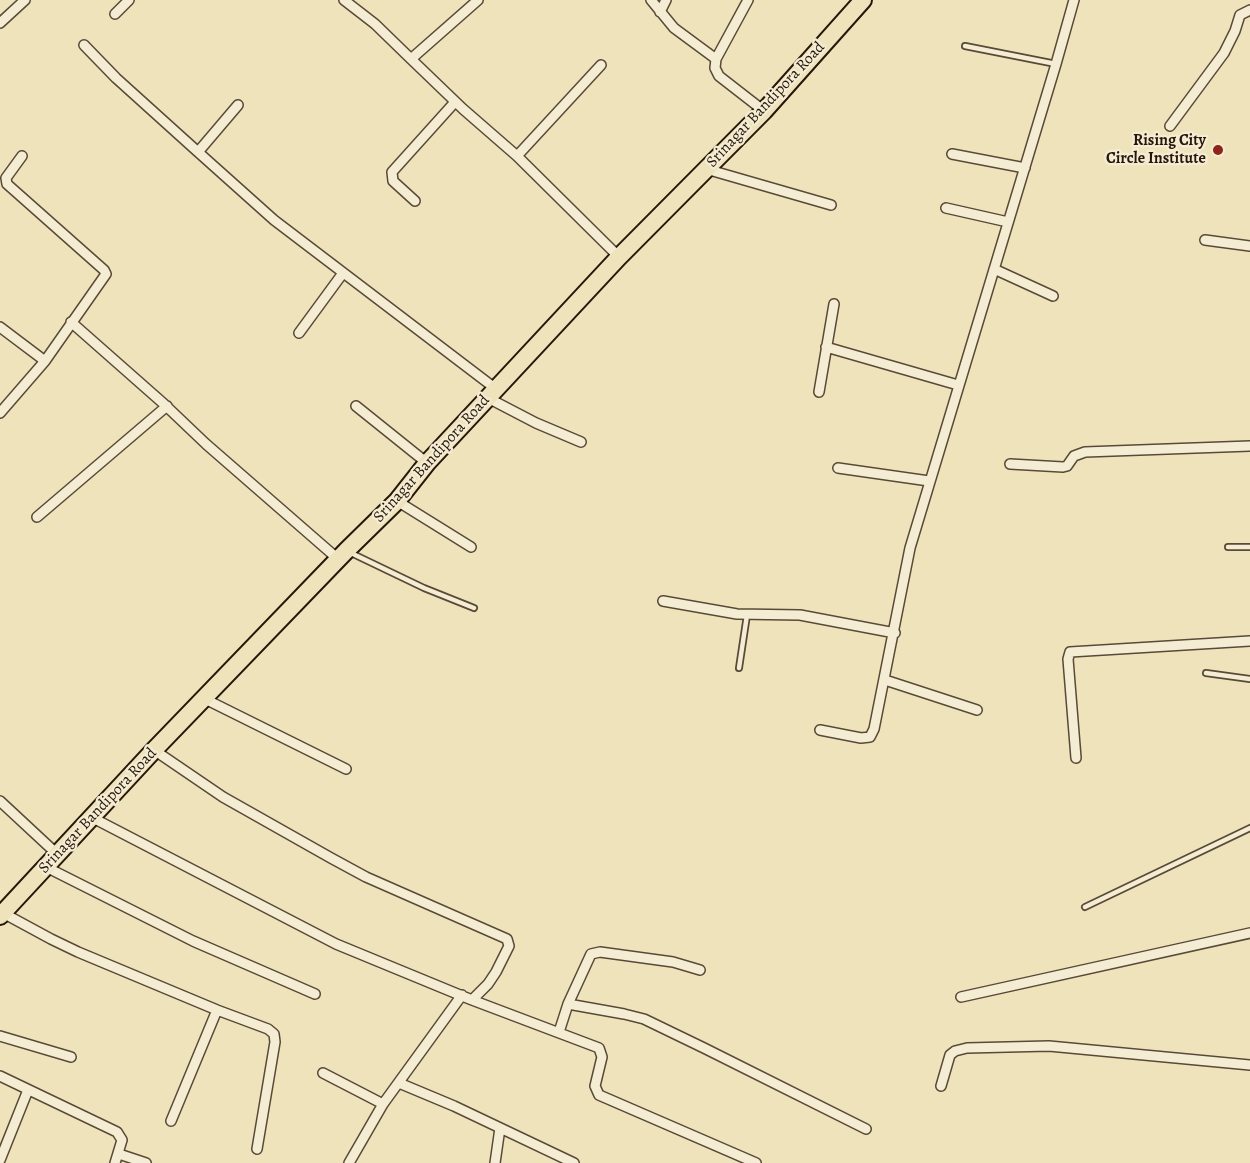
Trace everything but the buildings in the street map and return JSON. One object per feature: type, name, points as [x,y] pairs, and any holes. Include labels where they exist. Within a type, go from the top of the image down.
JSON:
[{"type":"highway","name":"Srinagar Bandipora Road","points":[[2,914],[154,750],[396,501],[427,463],[619,258],[764,111],[862,0]]},
{"type":"street","points":[[0,23],[25,0]]},
{"type":"street","points":[[115,14],[129,0]]},
{"type":"street","points":[[344,0],[375,24],[455,102],[517,156],[619,258]]},
{"type":"street","points":[[411,59],[478,0]]},
{"type":"street","points":[[651,0],[674,28],[716,59]]},
{"type":"street","points":[[660,12],[666,0]]},
{"type":"street","points":[[748,0],[716,59],[715,68],[717,74],[764,111]]},
{"type":"street","points":[[820,730],[861,738],[870,737],[874,729],[910,549],[928,481],[946,432],[958,384],[1074,0]]},
{"type":"street","points":[[1170,126],[1224,53],[1240,15],[1250,10]]},
{"type":"street","points":[[84,45],[116,78],[274,220],[528,420],[581,442]]},
{"type":"street","points":[[517,156],[601,65]]},
{"type":"street","points":[[415,201],[393,181],[392,172],[455,102]]},
{"type":"street","points":[[198,152],[237,105]]},
{"type":"street","points":[[952,154],[1025,168]]},
{"type":"street","points":[[0,413],[45,361],[104,280],[105,272],[7,184],[6,178],[22,156]]},
{"type":"street","points":[[706,169],[831,205]]},
{"type":"street","points":[[946,208],[1008,222]]},
{"type":"street","points":[[1205,240],[1250,246]]},
{"type":"street","points":[[994,269],[1053,296]]},
{"type":"street","points":[[299,333],[343,273]]},
{"type":"street","points":[[819,392],[834,304]]},
{"type":"street","points":[[72,322],[167,406],[206,444],[342,555]]},
{"type":"street","points":[[0,327],[45,361]]},
{"type":"street","points":[[826,347],[958,384]]},
{"type":"street","points":[[37,517],[167,406]]},
{"type":"street","points":[[356,406],[427,463]]},
{"type":"street","points":[[1010,464],[1063,467],[1074,456],[1085,452],[1250,446]]},
{"type":"street","points":[[838,468],[928,481]]},
{"type":"street","points":[[396,501],[471,547]]},
{"type":"street","points":[[663,601],[747,615],[800,615],[895,633]]},
{"type":"street","points":[[1076,758],[1068,659],[1070,652],[1250,641]]},
{"type":"street","points":[[885,680],[977,710]]},
{"type":"street","points":[[205,699],[346,769]]},
{"type":"street","points":[[154,750],[223,797],[366,877],[507,939],[509,946],[496,972],[472,1000]]},
{"type":"street","points":[[0,801],[52,860],[150,920],[315,994]]},
{"type":"street","points":[[91,817],[336,944],[472,1000],[599,1048],[602,1051],[602,1057],[595,1086],[599,1095],[756,1163]]},
{"type":"street","points":[[2,914],[69,948],[268,1029],[274,1034],[257,1149]]},
{"type":"street","points":[[961,997],[1250,933]]},
{"type":"street","points":[[558,1032],[587,960],[595,952],[673,962],[700,970]]},
{"type":"street","points":[[349,1163],[383,1104],[462,995]]},
{"type":"street","points":[[568,1004],[644,1019],[866,1129]]},
{"type":"street","points":[[171,1121],[217,1010]]},
{"type":"street","points":[[0,1036],[71,1057]]},
{"type":"street","points":[[941,1086],[950,1055],[967,1048],[1049,1046],[1250,1065]]},
{"type":"street","points":[[323,1073],[383,1104]]},
{"type":"street","points":[[0,1076],[117,1132],[122,1140],[117,1158],[146,1163]]},
{"type":"street","points":[[399,1083],[574,1163]]},
{"type":"street","points":[[0,1160],[28,1090]]},
{"type":"street","points":[[495,1163],[500,1128]]},
{"type":"lane","points":[[965,46],[1056,64]]},
{"type":"lane","points":[[1228,547],[1250,547]]},
{"type":"lane","points":[[342,555],[474,608]]},
{"type":"lane","points":[[739,668],[747,615]]},
{"type":"lane","points":[[1206,673],[1250,679]]},
{"type":"lane","points":[[1086,907],[1250,828]]},
{"type":"place","name":"Rising City Circle Institute","points":[[1218,150]]}]
